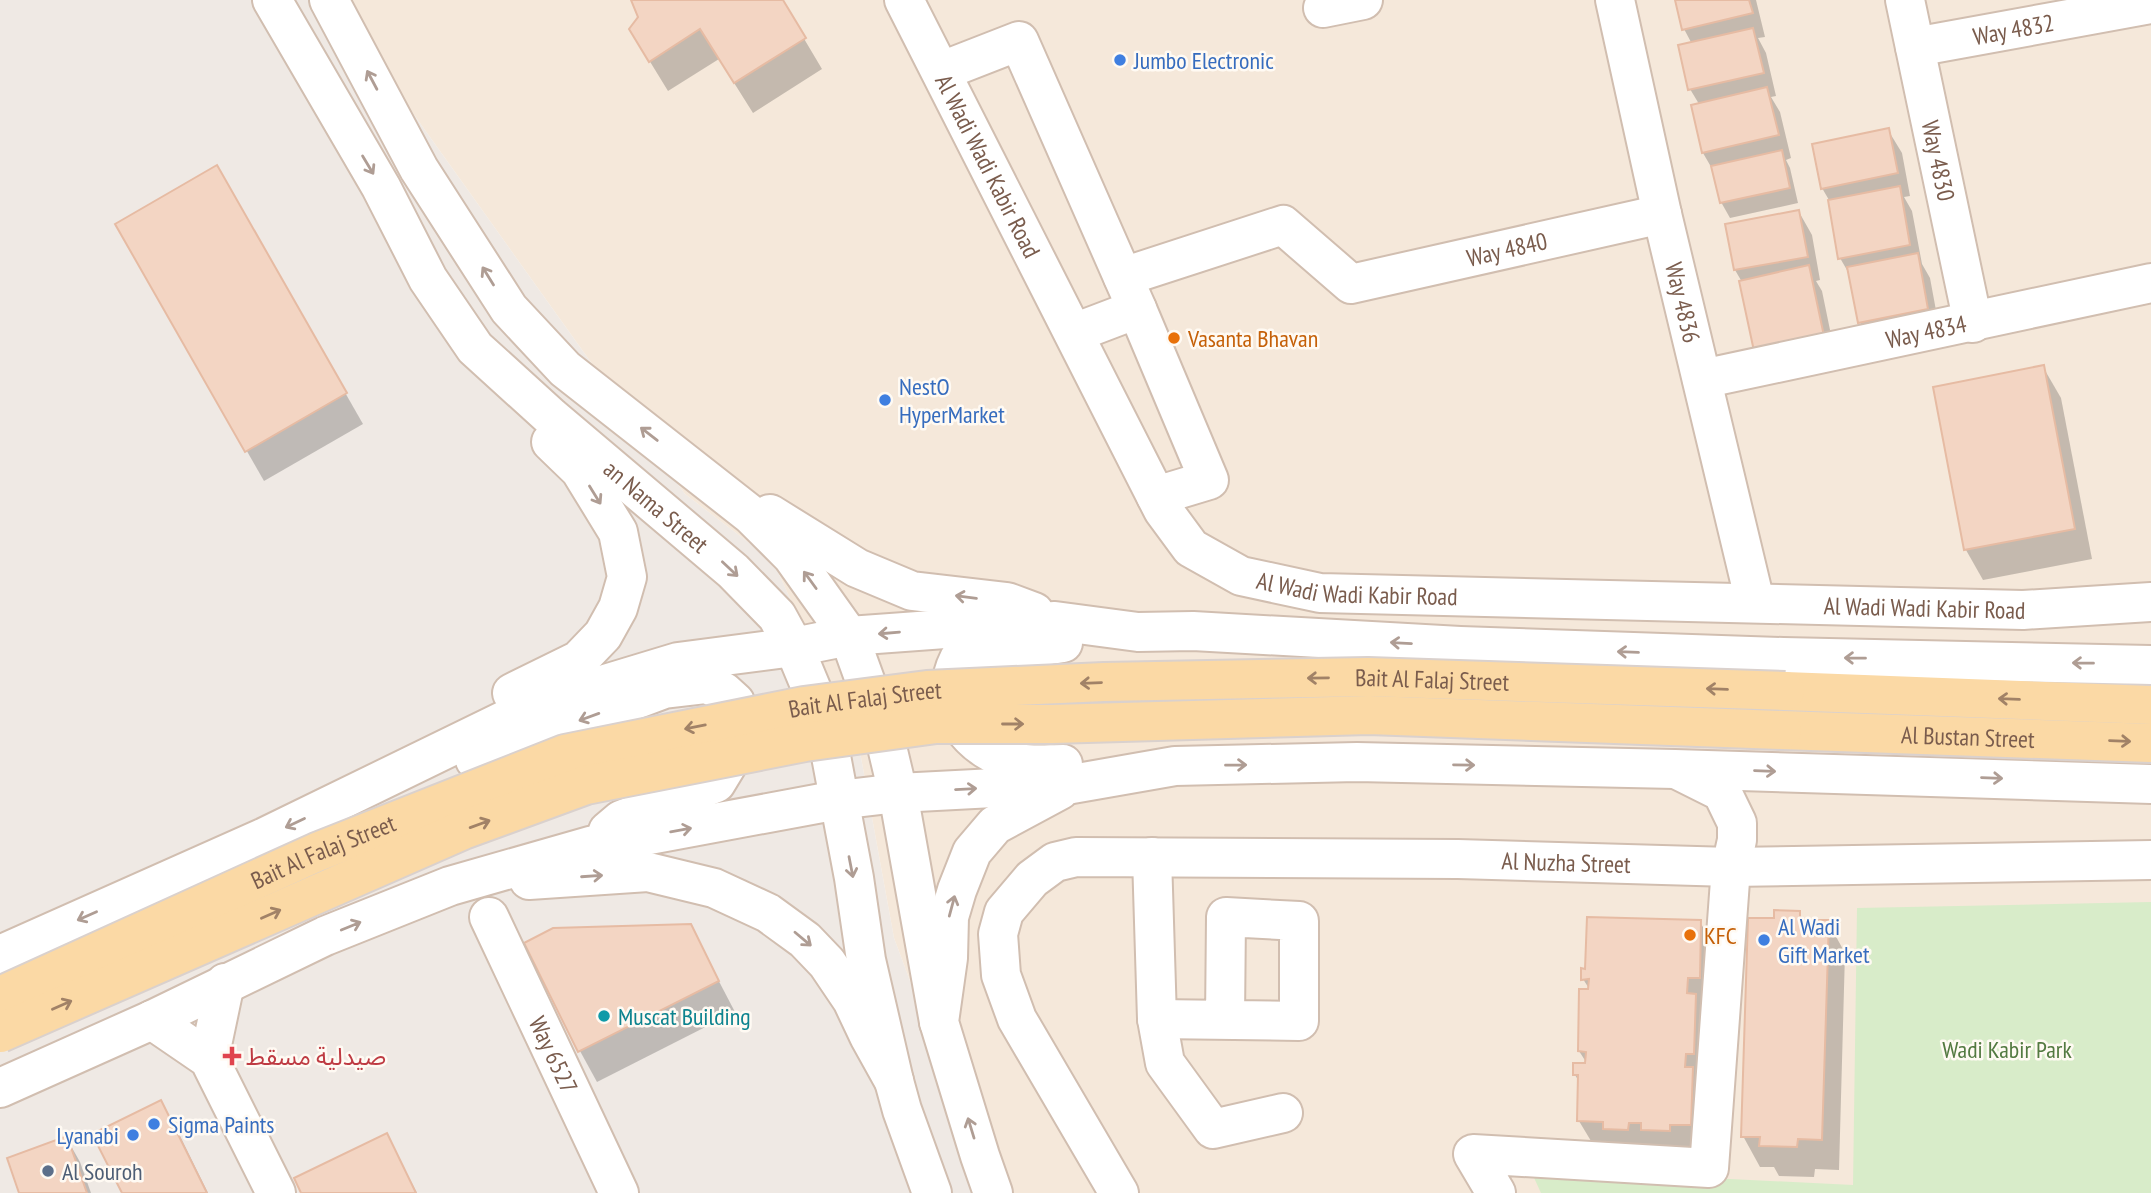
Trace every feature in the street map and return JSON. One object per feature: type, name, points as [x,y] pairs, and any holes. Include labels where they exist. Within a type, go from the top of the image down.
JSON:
[{"type":"main road","name":"Bait Al Falaj Street","points":[[0,996],[317,852],[565,754],[804,706],[927,690],[1104,682],[1368,677],[1785,691]]},
{"type":"main road","name":"Al Bustan Street","points":[[1785,691],[2151,705]]},
{"type":"main road","name":"Bait Al Falaj Street","points":[[0,1033],[463,830],[586,785],[805,741],[936,724],[1052,724],[1369,715],[1782,730]]},
{"type":"main road","name":"Al Bustan Street","points":[[1782,730],[2151,743]]},
{"type":"street","name":"an Nama Street","points":[[329,0],[419,169],[509,309],[565,369],[751,515],[792,556],[849,636],[883,730],[898,793],[939,1022],[993,1193]]},
{"type":"street","name":"Al Wadi Wadi Kabir Road","points":[[904,0],[1163,510],[1191,548],[1241,576],[1320,593],[2023,610],[2151,601]]},
{"type":"street","points":[[1323,8],[1363,0]]},
{"type":"street","name":"Way 4836","points":[[1615,0],[1662,214],[1755,602]]},
{"type":"street","name":"Way 4830","points":[[1905,0],[1973,323]]},
{"type":"street","name":"an Nama Street","points":[[270,3],[381,187],[428,279],[475,348],[733,571],[777,616],[794,647],[824,719],[854,878],[866,960],[894,1081]]},
{"type":"street","name":"Way 4832","points":[[1915,47],[2151,4]]},
{"type":"street","points":[[942,71],[1019,41],[1209,480],[1156,496]]},
{"type":"street","name":"Way 4840","points":[[1130,293],[1283,225],[1351,284],[1662,214]]},
{"type":"street","name":"Way 4834","points":[[1702,379],[2151,283]]},
{"type":"street","points":[[1074,333],[1130,293]]},
{"type":"street","points":[[444,750],[495,701],[579,660],[603,635],[618,608],[627,577],[618,533],[580,470],[519,412],[475,348]]},
{"type":"street","points":[[703,475],[857,568],[912,591],[1007,602],[1055,621]]},
{"type":"street","points":[[0,955],[265,837],[536,705],[678,662],[794,647],[849,636],[1055,621],[1138,632]]},
{"type":"street","points":[[2151,665],[1460,646],[1193,631],[1138,632],[959,659],[951,675],[952,708],[965,733],[993,754],[1021,763],[1175,766],[1357,762],[2151,784]]},
{"type":"street","points":[[350,796],[427,777],[664,689],[707,684],[724,692],[735,702],[738,721],[736,750],[716,783],[621,820],[590,846]]},
{"type":"street","points":[[0,1088],[152,1020],[325,936],[450,886],[590,846],[838,800],[898,793],[1072,784],[1175,766]]},
{"type":"street","points":[[1496,1193],[1473,1154],[1709,1168],[1731,867],[1737,840],[1737,823],[1722,792],[1675,769]]},
{"type":"street","points":[[939,1022],[948,958],[949,917],[972,852],[995,825],[1072,784]]},
{"type":"street","name":"Al Nuzha Street","points":[[1119,1193],[1017,1019],[1001,975],[998,934],[1004,912],[1032,879],[1055,862],[1076,856],[1458,859],[1731,867],[2151,860]]},
{"type":"street","points":[[1152,857],[1157,1018],[1165,1063],[1213,1129],[1283,1113]]},
{"type":"street","points":[[450,886],[648,872],[714,888],[768,913],[805,940],[827,963],[852,1000],[894,1081],[932,1193]]},
{"type":"street","name":"Way 6527","points":[[489,917],[619,1193]]},
{"type":"street","points":[[209,1059],[225,983]]},
{"type":"street","points":[[1157,1018],[1225,1020]]},
{"type":"street","points":[[152,1020],[209,1059],[276,1193]]},
{"type":"shaded area","points":[[0,0],[332,0],[685,494],[773,561],[860,752],[894,938],[989,1193],[0,1193]]},
{"type":"shaded area","points":[[332,0],[2151,0],[2151,1193],[989,1193],[894,938],[860,752],[773,561],[685,494]]},
{"type":"green space","name":"Wadi Kabir Park","points":[[2151,902],[2151,1193],[1541,1193],[1530,1169],[1853,1185],[1857,908]]},
{"type":"building","points":[[631,0],[783,0],[806,38],[734,83],[700,29],[649,62],[629,29],[638,17]]},
{"type":"building","points":[[1675,0],[1749,0],[1753,13],[1682,30]]},
{"type":"building","points":[[1753,28],[1764,73],[1688,90],[1678,45]]},
{"type":"building","points":[[1767,87],[1779,135],[1702,153],[1691,105]]},
{"type":"building","points":[[1889,128],[1898,173],[1821,189],[1812,144]]},
{"type":"building","points":[[1782,150],[1790,188],[1720,203],[1711,166]]},
{"type":"building","points":[[217,165],[347,393],[245,452],[115,224]]},
{"type":"building","points":[[1900,186],[1910,245],[1838,259],[1828,200]]},
{"type":"building","points":[[1799,210],[1808,257],[1734,270],[1725,224]]},
{"type":"building","points":[[1918,253],[1928,309],[1858,323],[1847,267]]},
{"type":"building","points":[[1809,265],[1824,336],[1754,351],[1739,281]]},
{"type":"building","points":[[2044,365],[2075,529],[1964,550],[1933,387]]},
{"type":"building","points":[[1774,910],[1800,911],[1800,920],[1829,920],[1822,1140],[1798,1139],[1797,1147],[1759,1146],[1760,1137],[1741,1137],[1748,918],[1774,918]]},
{"type":"building","points":[[1587,917],[1701,920],[1700,978],[1688,978],[1687,993],[1696,994],[1694,1054],[1686,1054],[1685,1067],[1693,1067],[1691,1125],[1670,1125],[1670,1131],[1641,1130],[1641,1123],[1629,1123],[1628,1130],[1603,1129],[1603,1122],[1577,1121],[1578,1075],[1573,1075],[1573,1063],[1585,1063],[1586,1052],[1578,1051],[1579,989],[1588,989],[1589,979],[1581,980],[1581,968],[1585,969]]},
{"type":"building","name":"Muscat Building","points":[[691,924],[719,981],[578,1052],[524,943],[553,928]]},
{"type":"building","points":[[161,1100],[207,1193],[122,1193],[92,1134]]},
{"type":"building","points":[[387,1133],[416,1193],[301,1193],[294,1178]]},
{"type":"building","points":[[67,1136],[87,1193],[19,1193],[7,1158]]},
{"type":"place","name":"Jumbo Electronic","points":[[1120,60]]},
{"type":"place","name":"Vasanta Bhavan","points":[[1174,338]]},
{"type":"place","name":"NestO HyperMarket","points":[[885,400]]},
{"type":"place","name":"KFC","points":[[1690,935]]},
{"type":"place","name":"Al Wadi Gift Market","points":[[1764,940]]},
{"type":"place","name":"Muscat Building","points":[[604,1016]]},
{"type":"place","name":"صيدلية مسقط","points":[[232,1056]]},
{"type":"place","name":"Sigma Paints","points":[[154,1124]]},
{"type":"place","name":"Lyanabi","points":[[133,1135]]},
{"type":"place","name":"Al Souroh","points":[[48,1171]]}]
